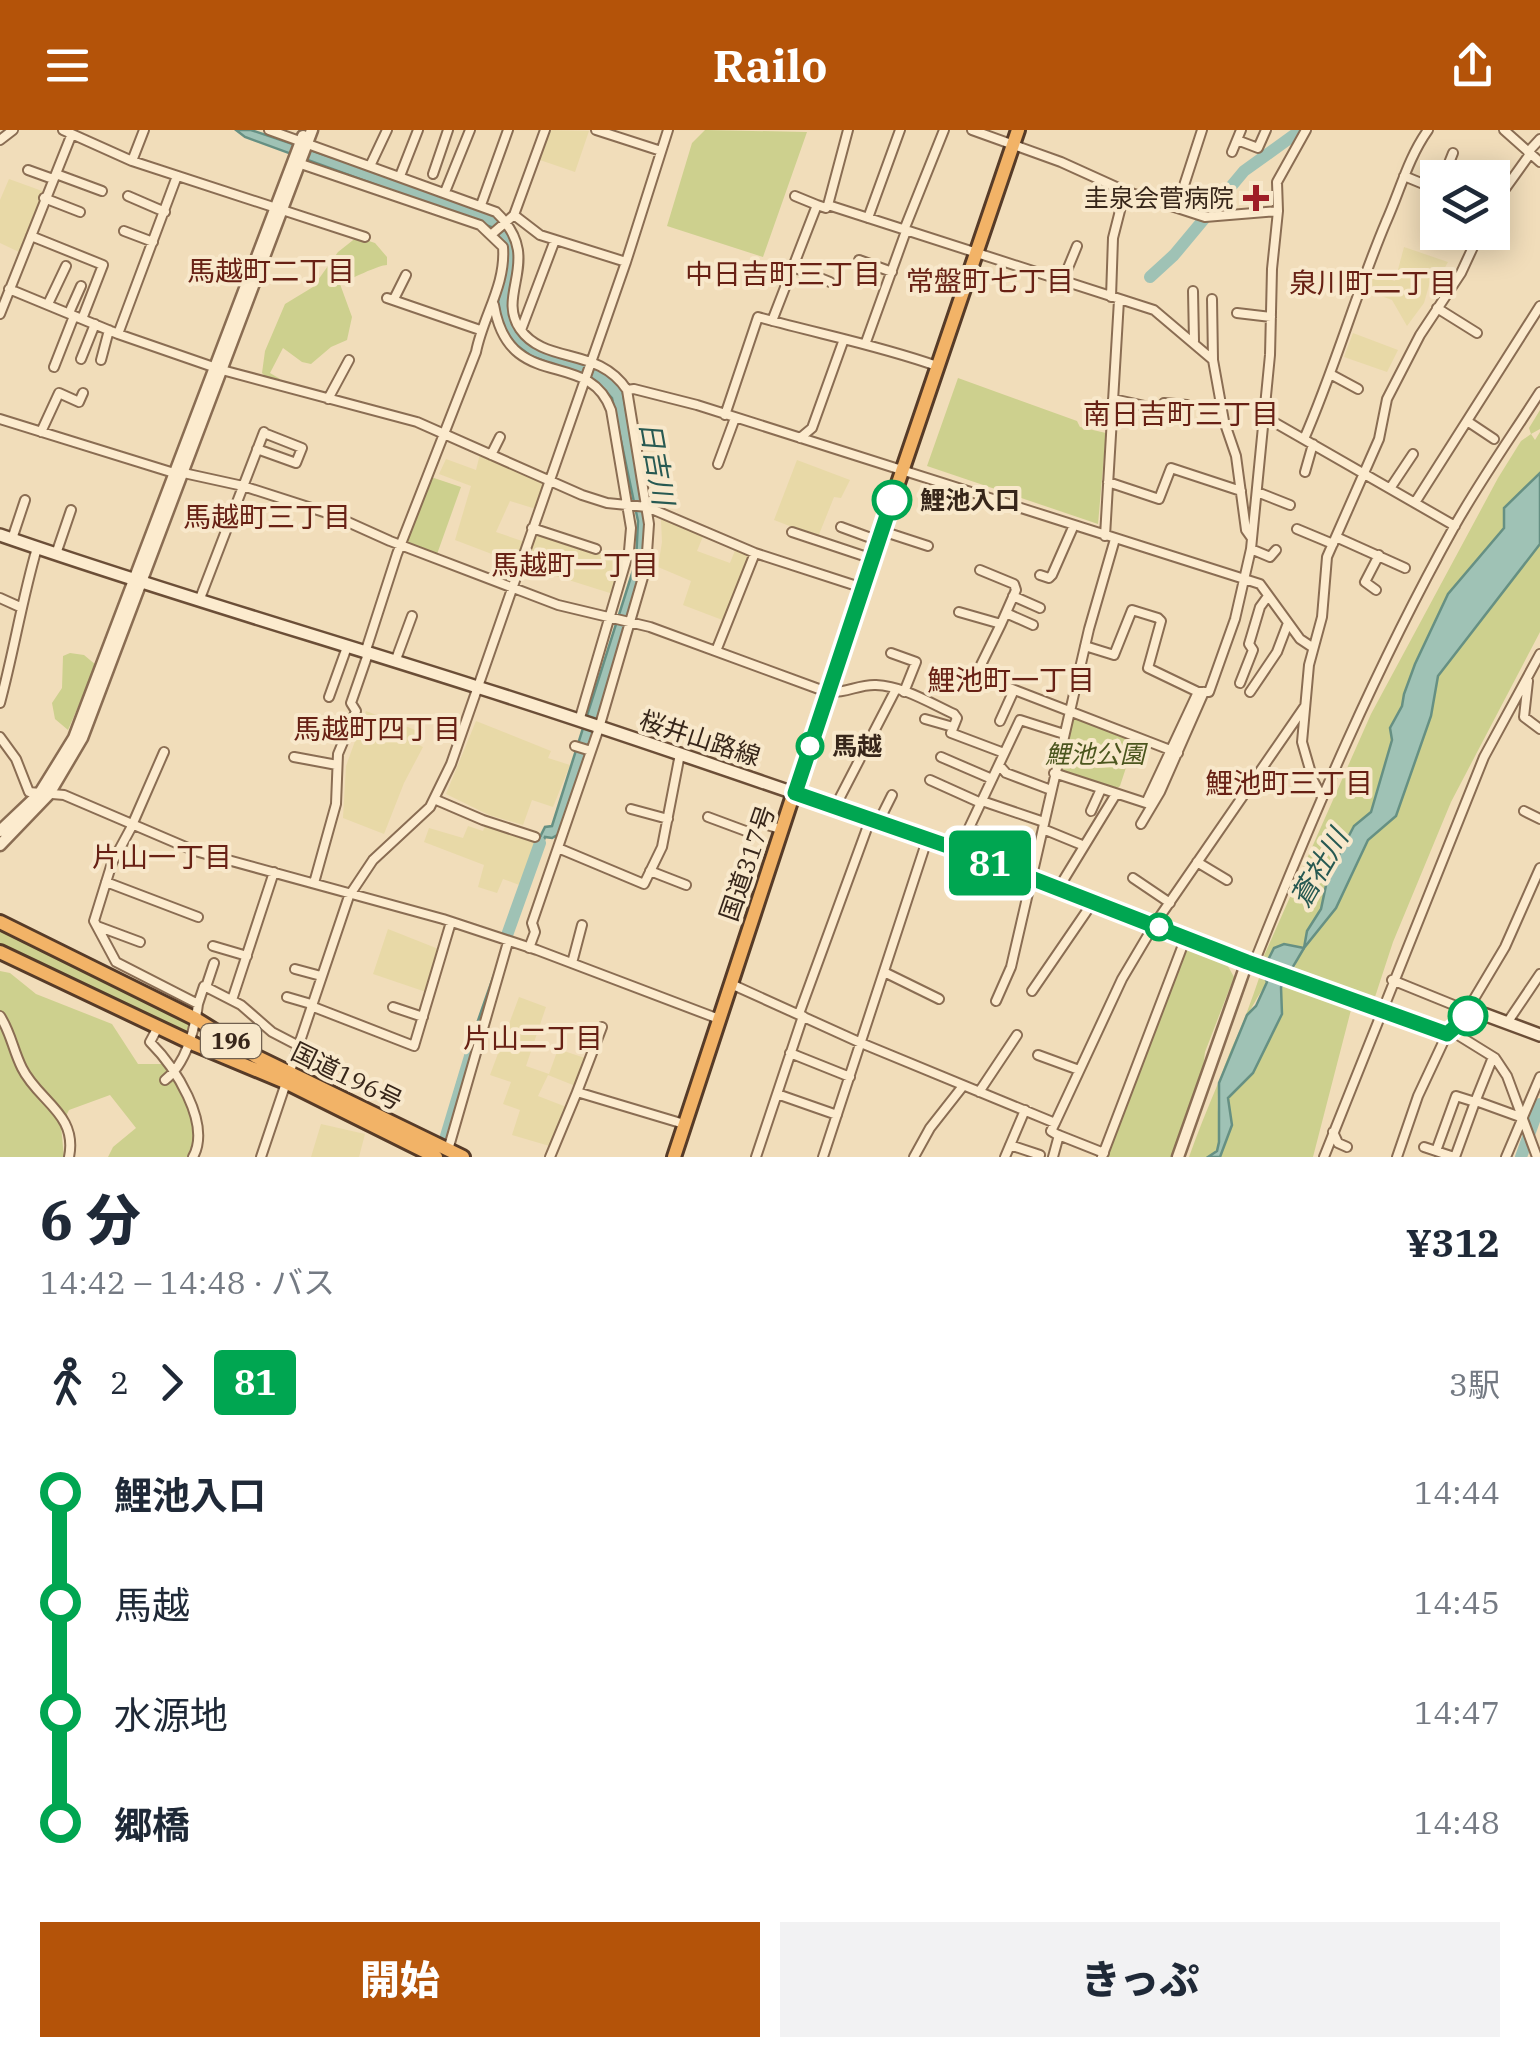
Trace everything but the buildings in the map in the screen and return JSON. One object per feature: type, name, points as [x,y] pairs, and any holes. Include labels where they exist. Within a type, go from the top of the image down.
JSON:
[{"type":"highway","name":"国道317号","points":[[674,1157],[1018,130]]},
{"type":"highway","name":"国道196号","points":[[0,922],[196,1019],[286,1077]]},
{"type":"highway","name":"国道196号","points":[[0,952],[188,1041],[286,1077],[442,1154],[463,1157]]},
{"type":"main road","name":"桜井山路線","points":[[6,537],[795,793],[1450,1033]]},
{"type":"main road","points":[[1450,1033],[1470,1014],[1478,1012],[1540,1036]]},
{"type":"street","points":[[0,140],[13,130]]},
{"type":"street","points":[[132,161],[144,130]]},
{"type":"street","points":[[268,130],[481,205],[540,236],[626,262]]},
{"type":"street","points":[[0,845],[45,794],[74,738],[309,130]]},
{"type":"street","points":[[370,166],[388,130]]},
{"type":"street","points":[[400,176],[418,130]]},
{"type":"street","points":[[433,174],[448,130]]},
{"type":"street","points":[[445,192],[470,130]]},
{"type":"street","points":[[481,205],[508,130]]},
{"type":"street","points":[[492,233],[508,219],[545,130]]},
{"type":"street","points":[[596,130],[661,151]]},
{"type":"street","points":[[828,205],[848,130]]},
{"type":"street","points":[[868,218],[900,130]]},
{"type":"street","points":[[866,342],[944,130]]},
{"type":"street","points":[[972,130],[1125,191],[1205,217],[1278,211]]},
{"type":"street","points":[[1177,207],[1202,130]]},
{"type":"street","points":[[1232,152],[1240,130]]},
{"type":"street","points":[[1236,140],[1258,148],[1266,130]]},
{"type":"street","points":[[1085,646],[1114,655],[1132,610],[1158,618],[1161,621],[1148,668],[1209,692],[1235,619],[1252,549],[1265,417],[1277,182],[1305,130]]},
{"type":"street","points":[[1305,472],[1309,442],[1379,238],[1428,130]]},
{"type":"street","points":[[1505,130],[1540,162]]},
{"type":"street","points":[[261,1157],[349,896],[373,860],[434,799],[451,764],[626,262],[665,131]]},
{"type":"street","points":[[0,314],[69,133],[132,161],[365,237]]},
{"type":"street","points":[[1510,181],[1540,139]]},
{"type":"street","points":[[1450,160],[1453,153]]},
{"type":"street","points":[[297,162],[480,225],[503,247],[504,263],[476,352],[398,554],[351,703],[356,711],[336,765],[336,804],[314,883]]},
{"type":"street","points":[[28,170],[102,191]]},
{"type":"street","points":[[100,360],[153,242],[177,176]]},
{"type":"street","points":[[1404,176],[1420,183]]},
{"type":"street","points":[[996,1001],[1011,968],[1110,537],[1113,238],[1125,191]]},
{"type":"street","points":[[128,196],[165,212]]},
{"type":"street","points":[[796,196],[1154,310],[1213,360]]},
{"type":"street","points":[[44,198],[80,212]]},
{"type":"street","points":[[772,321],[817,204]]},
{"type":"street","points":[[508,219],[520,255],[514,308],[518,327],[540,346],[610,370],[627,390],[650,542],[599,727],[532,923],[535,932],[529,948]]},
{"type":"street","points":[[124,231],[153,242]]},
{"type":"street","points":[[31,236],[104,264],[75,316],[54,368]]},
{"type":"street","points":[[518,327],[555,240]]},
{"type":"street","points":[[1063,280],[1077,246]]},
{"type":"street","points":[[1322,797],[1302,742],[1312,646],[1320,628],[1327,558],[1379,440],[1388,399],[1420,335],[1472,250]]},
{"type":"street","points":[[860,260],[892,272]]},
{"type":"street","points":[[48,304],[66,266]]},
{"type":"street","points":[[793,267],[830,282]]},
{"type":"street","points":[[406,276],[391,298],[480,330]]},
{"type":"street","points":[[75,316],[81,286]]},
{"type":"street","points":[[9,289],[218,369],[417,422],[582,496],[646,507],[754,554],[864,588]]},
{"type":"street","points":[[1193,291],[1194,342]]},
{"type":"street","points":[[1212,298],[1213,360],[1224,421],[1236,456],[1246,530],[1252,538]]},
{"type":"street","points":[[494,302],[501,332],[522,358],[584,378],[606,395],[611,410],[631,528],[629,551],[579,721]]},
{"type":"street","points":[[1416,501],[1540,306]]},
{"type":"street","points":[[1438,308],[1477,333]]},
{"type":"street","points":[[1237,313],[1271,317]]},
{"type":"street","points":[[718,464],[758,317],[866,342],[937,366]]},
{"type":"street","points":[[81,358],[95,324]]},
{"type":"street","points":[[501,332],[518,327]]},
{"type":"street","points":[[800,438],[812,428],[844,339]]},
{"type":"street","points":[[328,399],[349,360]]},
{"type":"street","points":[[1332,376],[1358,389]]},
{"type":"street","points":[[627,390],[730,416],[1260,584],[1300,639],[1312,646]]},
{"type":"street","points":[[1178,1157],[1322,797],[1409,611],[1455,526],[1540,392]]},
{"type":"street","points":[[41,432],[58,393],[78,402],[83,393]]},
{"type":"street","points":[[1113,399],[1162,410],[1164,403],[1187,406]]},
{"type":"street","points":[[1265,417],[1455,526]]},
{"type":"street","points":[[0,419],[330,514],[512,588],[629,622],[827,692],[871,685],[900,690],[954,714],[957,718],[951,733],[1004,753]]},
{"type":"street","points":[[1468,421],[1494,439]]},
{"type":"street","points":[[198,601],[257,449],[264,432],[302,448],[296,463],[257,449]]},
{"type":"street","points":[[492,456],[500,437]]},
{"type":"street","points":[[1391,487],[1413,454]]},
{"type":"street","points":[[1108,482],[1159,499],[1170,468],[1241,490]]},
{"type":"street","points":[[1257,492],[1290,504]]},
{"type":"street","points":[[6,537],[25,500]]},
{"type":"street","points":[[56,554],[71,510]]},
{"type":"street","points":[[1040,575],[1050,578],[1074,526]]},
{"type":"street","points":[[532,528],[596,549]]},
{"type":"street","points":[[841,528],[928,546]]},
{"type":"street","points":[[1298,529],[1380,555],[1406,568]]},
{"type":"street","points":[[792,532],[873,559]]},
{"type":"street","points":[[1,696],[37,548]]},
{"type":"street","points":[[1252,549],[1270,557],[1276,550]]},
{"type":"street","points":[[716,651],[754,554]]},
{"type":"street","points":[[1376,590],[1364,582],[1380,555]]},
{"type":"street","points":[[980,570],[1014,584],[1016,590],[976,674],[1174,752]]},
{"type":"street","points":[[1013,596],[1040,608]]},
{"type":"street","points":[[1240,683],[1253,650],[1250,644],[1260,607],[1268,596]]},
{"type":"street","points":[[0,598],[20,608]]},
{"type":"street","points":[[959,612],[1001,624]]},
{"type":"street","points":[[1006,613],[1033,625]]},
{"type":"street","points":[[395,662],[412,616]]},
{"type":"street","points":[[1250,692],[1277,652],[1288,623]]},
{"type":"street","points":[[330,697],[347,647]]},
{"type":"street","points":[[835,807],[916,662],[891,653]]},
{"type":"street","points":[[1324,1157],[1376,1009],[1392,980],[1484,757],[1540,654]]},
{"type":"street","points":[[0,665],[10,668]]},
{"type":"street","points":[[1528,676],[1524,717],[1540,729]]},
{"type":"street","points":[[1000,721],[1014,690]]},
{"type":"street","points":[[1054,773],[1146,803],[1201,692]]},
{"type":"street","points":[[1186,938],[1103,1155],[1052,1131],[1122,979],[1154,925],[1306,706]]},
{"type":"street","points":[[925,720],[953,728]]},
{"type":"street","points":[[1036,858],[969,828],[1020,720],[1064,734]]},
{"type":"street","points":[[0,737],[16,760],[29,792],[64,795],[195,851],[450,922],[719,1019]]},
{"type":"street","points":[[575,746],[591,750]]},
{"type":"street","points":[[164,752],[106,882],[94,921],[116,962],[198,1004]]},
{"type":"street","points":[[1141,824],[1160,792],[1174,752]]},
{"type":"street","points":[[558,848],[644,884],[662,847],[680,754]]},
{"type":"street","points":[[294,757],[336,765]]},
{"type":"street","points":[[941,757],[992,779]]},
{"type":"street","points":[[999,764],[1006,774],[1051,790]]},
{"type":"street","points":[[930,780],[1082,845]]},
{"type":"street","points":[[1092,811],[1100,788]]},
{"type":"street","points":[[0,831],[45,794]]},
{"type":"street","points":[[1058,890],[1116,794]]},
{"type":"street","points":[[756,1157],[801,1015],[874,822],[892,795]]},
{"type":"street","points":[[434,799],[535,837]]},
{"type":"street","points":[[631,809],[668,819]]},
{"type":"street","points":[[1524,811],[1540,820]]},
{"type":"street","points":[[708,817],[751,833],[758,822],[783,830]]},
{"type":"street","points":[[823,1157],[927,840]]},
{"type":"street","points":[[1198,862],[1227,880]]},
{"type":"street","points":[[1392,980],[1470,1014],[1471,1004],[1536,888],[1540,868]]},
{"type":"street","points":[[650,871],[686,885]]},
{"type":"street","points":[[232,1000],[274,872]]},
{"type":"street","points":[[1132,878],[1170,902]]},
{"type":"street","points":[[106,882],[198,917]]},
{"type":"street","points":[[1032,991],[1093,902]]},
{"type":"street","points":[[287,997],[414,1046],[450,922]]},
{"type":"street","points":[[572,964],[582,925]]},
{"type":"street","points":[[96,926],[140,942]]},
{"type":"street","points":[[442,1154],[505,941]]},
{"type":"street","points":[[213,946],[246,956]]},
{"type":"street","points":[[166,1080],[176,1072],[214,963]]},
{"type":"street","points":[[295,969],[321,976]]},
{"type":"street","points":[[884,972],[939,999]]},
{"type":"street","points":[[1507,1022],[1540,974]]},
{"type":"street","points":[[731,984],[860,1044],[1056,1123]]},
{"type":"street","points":[[206,986],[297,1045]]},
{"type":"street","points":[[392,1007],[423,1016]]},
{"type":"street","points":[[0,1016],[24,1072],[69,1128],[69,1157]]},
{"type":"street","points":[[550,1157],[602,1026]]},
{"type":"street","points":[[158,1027],[150,1042],[176,1072],[195,1117],[199,1146],[187,1156]]},
{"type":"street","points":[[1396,1157],[1418,1096],[1450,1033],[1493,1057],[1506,1076],[1537,1157]]},
{"type":"street","points":[[979,1092],[1017,1035]]},
{"type":"street","points":[[790,1054],[850,1077]]},
{"type":"street","points":[[1038,1055],[1079,1070]]},
{"type":"street","points":[[1424,1147],[1454,1157],[1493,1057]]},
{"type":"street","points":[[1506,1157],[1540,1077]]},
{"type":"street","points":[[914,1157],[963,1086]]},
{"type":"street","points":[[577,1092],[684,1124]]},
{"type":"street","points":[[776,1094],[837,1115]]},
{"type":"street","points":[[1436,1151],[1456,1096],[1523,1118]]},
{"type":"street","points":[[1006,1157],[1025,1110]]},
{"type":"street","points":[[1333,1132],[1338,1144],[1347,1147]]},
{"type":"street","points":[[1054,1157],[1058,1135]]},
{"type":"street","points":[[1010,1145],[1040,1155]]},
{"type":"shaded area","points":[[236,130],[251,130],[490,211],[514,244],[512,309],[516,325],[528,341],[608,371],[622,388],[647,526],[645,562],[599,718],[559,834],[545,837],[505,944],[541,835],[545,827],[552,826],[636,561],[638,521],[612,398],[596,381],[531,356],[515,344],[502,326],[498,302],[507,252],[494,228],[245,137]]},
{"type":"shaded area","points":[[547,130],[589,131],[575,172],[537,159]]},
{"type":"shaded area","points":[[9,179],[45,192],[19,252],[0,243],[0,200]]},
{"type":"shaded area","points":[[1404,247],[1448,262],[1436,284],[1430,282],[1424,303],[1407,326],[1392,300],[1368,291],[1373,274],[1395,281]]},
{"type":"shaded area","points":[[1353,333],[1398,350],[1387,372],[1344,357]]},
{"type":"shaded area","points":[[480,454],[545,482],[536,509],[510,501],[496,532],[525,542],[518,564],[455,540],[471,486],[439,474],[446,459],[476,470]]},
{"type":"shaded area","points":[[797,460],[850,480],[841,498],[834,497],[818,537],[774,520]]},
{"type":"shaded area","points":[[1540,473],[1540,544],[1438,676],[1431,716],[1396,816],[1368,840],[1336,908],[1304,948],[1307,931],[1321,909],[1328,876],[1354,826],[1371,812],[1392,740],[1390,728],[1448,594],[1504,528],[1504,508]]},
{"type":"shaded area","points":[[666,518],[704,534],[697,551],[730,563],[736,548],[752,555],[725,621],[683,605],[691,581],[658,567],[661,520]]},
{"type":"shaded area","points":[[534,530],[624,562],[613,594],[521,565]]},
{"type":"shaded area","points":[[366,711],[418,731],[413,742],[423,747],[384,834],[343,818],[346,766]]},
{"type":"shaded area","points":[[476,721],[551,751],[548,758],[570,765],[553,807],[532,800],[523,825],[489,815],[446,794]]},
{"type":"shaded area","points":[[486,823],[539,840],[522,886],[503,879],[497,893],[478,887],[484,865],[424,842],[429,828],[463,838],[468,826],[483,831]]},
{"type":"shaded area","points":[[388,929],[441,950],[429,993],[373,974]]},
{"type":"shaded area","points":[[1284,944],[1304,948],[1281,987],[1282,1014],[1253,1073],[1228,1098],[1232,1125],[1220,1157],[1208,1157],[1217,1151],[1219,1142],[1219,1083],[1247,1015],[1256,1006],[1267,982],[1262,972],[1274,948]]},
{"type":"shaded area","points":[[502,951],[448,1129],[445,1128],[455,1091]]},
{"type":"shaded area","points":[[519,997],[546,1007],[526,1066],[549,1074],[558,1049],[588,1059],[578,1087],[548,1075],[538,1096],[569,1108],[553,1147],[512,1135],[520,1110],[503,1104],[511,1082],[490,1075]]},
{"type":"shaded area","points":[[321,1124],[365,1134],[359,1157],[311,1157]]},
{"type":"green space","points":[[705,130],[807,132],[763,257],[667,226],[692,143]]},
{"type":"green space","points":[[357,237],[375,243],[387,257],[387,265],[340,284],[352,317],[347,340],[331,347],[311,364],[283,348],[270,373],[280,379],[268,379],[262,373],[265,351],[285,304],[313,287],[338,252]]},
{"type":"green space","points":[[958,378],[1077,421],[1080,427],[1106,433],[1098,524],[927,466]]},
{"type":"green space","points":[[1540,410],[1540,429],[1531,434],[1529,428]]},
{"type":"green space","points":[[1540,432],[1540,473],[1504,508],[1504,528],[1448,594],[1415,664],[1403,706],[1390,728],[1392,740],[1371,812],[1353,826],[1328,876],[1321,909],[1307,931],[1305,946],[1336,908],[1368,840],[1396,816],[1431,716],[1438,676],[1540,544],[1540,632],[1451,802],[1393,942],[1374,1000],[1293,971],[1303,948],[1271,977],[1240,1030],[1261,972],[1259,967],[1371,714],[1498,478],[1521,441],[1531,434],[1535,440]]},
{"type":"green space","points":[[431,477],[461,487],[436,557],[406,544]]},
{"type":"green space","points":[[84,655],[96,665],[68,730],[55,719],[52,703],[62,688],[63,656]]},
{"type":"green space","name":"鯉池公園","points":[[1071,717],[1135,740],[1116,789],[1058,771]]},
{"type":"green space","points":[[0,928],[194,1024],[192,1032],[181,1036],[0,949]]},
{"type":"green space","points":[[1187,946],[1224,959],[1234,977],[1205,1052],[1202,1076],[1174,1157],[1104,1157]]},
{"type":"green space","points":[[0,971],[10,973],[36,994],[112,1024],[138,1064],[167,1064],[194,1117],[197,1133],[187,1157],[108,1157],[113,1147],[136,1128],[110,1095],[69,1110],[61,1126],[64,1157],[0,1157]]},
{"type":"green space","points":[[1285,982],[1352,1006],[1313,1157],[1220,1157],[1232,1125],[1228,1098],[1253,1073],[1282,1015],[1280,988]]},
{"type":"green space","points":[[1222,1074],[1218,1089],[1217,1151],[1208,1157],[1189,1157],[1207,1111]]},
{"type":"waterway","points":[[1150,277],[1174,255],[1244,171],[1301,130]]},
{"type":"waterway","name":"日吉川","points":[[506,938],[540,843]]},
{"type":"waterway","name":"日吉川","points":[[446,1136],[477,1033]]},
{"type":"waterway","points":[[1521,1157],[1540,1104]]},
{"type":"bus line","name":"81","points":[[892,500],[795,793],[959,850],[1247,962],[1447,1034],[1468,1016]]},
{"type":"place","name":"圭泉会菅病院","points":[[1256,198]]},
{"type":"place","name":"鯉池入口","points":[[892,500]]},
{"type":"place","name":"馬越","points":[[810,746]]},
{"type":"district","name":"馬越町二丁目","points":[[271,271]]},
{"type":"district","name":"中日吉町三丁目","points":[[783,274]]},
{"type":"district","name":"常盤町七丁目","points":[[990,281]]},
{"type":"district","name":"泉川町二丁目","points":[[1373,283]]},
{"type":"district","name":"南日吉町三丁目","points":[[1181,414]]},
{"type":"district","name":"馬越町三丁目","points":[[267,517]]},
{"type":"district","name":"馬越町一丁目","points":[[575,565]]},
{"type":"district","name":"鯉池町一丁目","points":[[1011,680]]},
{"type":"district","name":"馬越町四丁目","points":[[377,729]]},
{"type":"district","name":"鯉池町三丁目","points":[[1289,783]]},
{"type":"district","name":"片山一丁目","points":[[162,857]]},
{"type":"district","name":"片山二丁目","points":[[533,1038]]},
{"type":"water label","name":"蒼社川","points":[[1319,868]]}]
